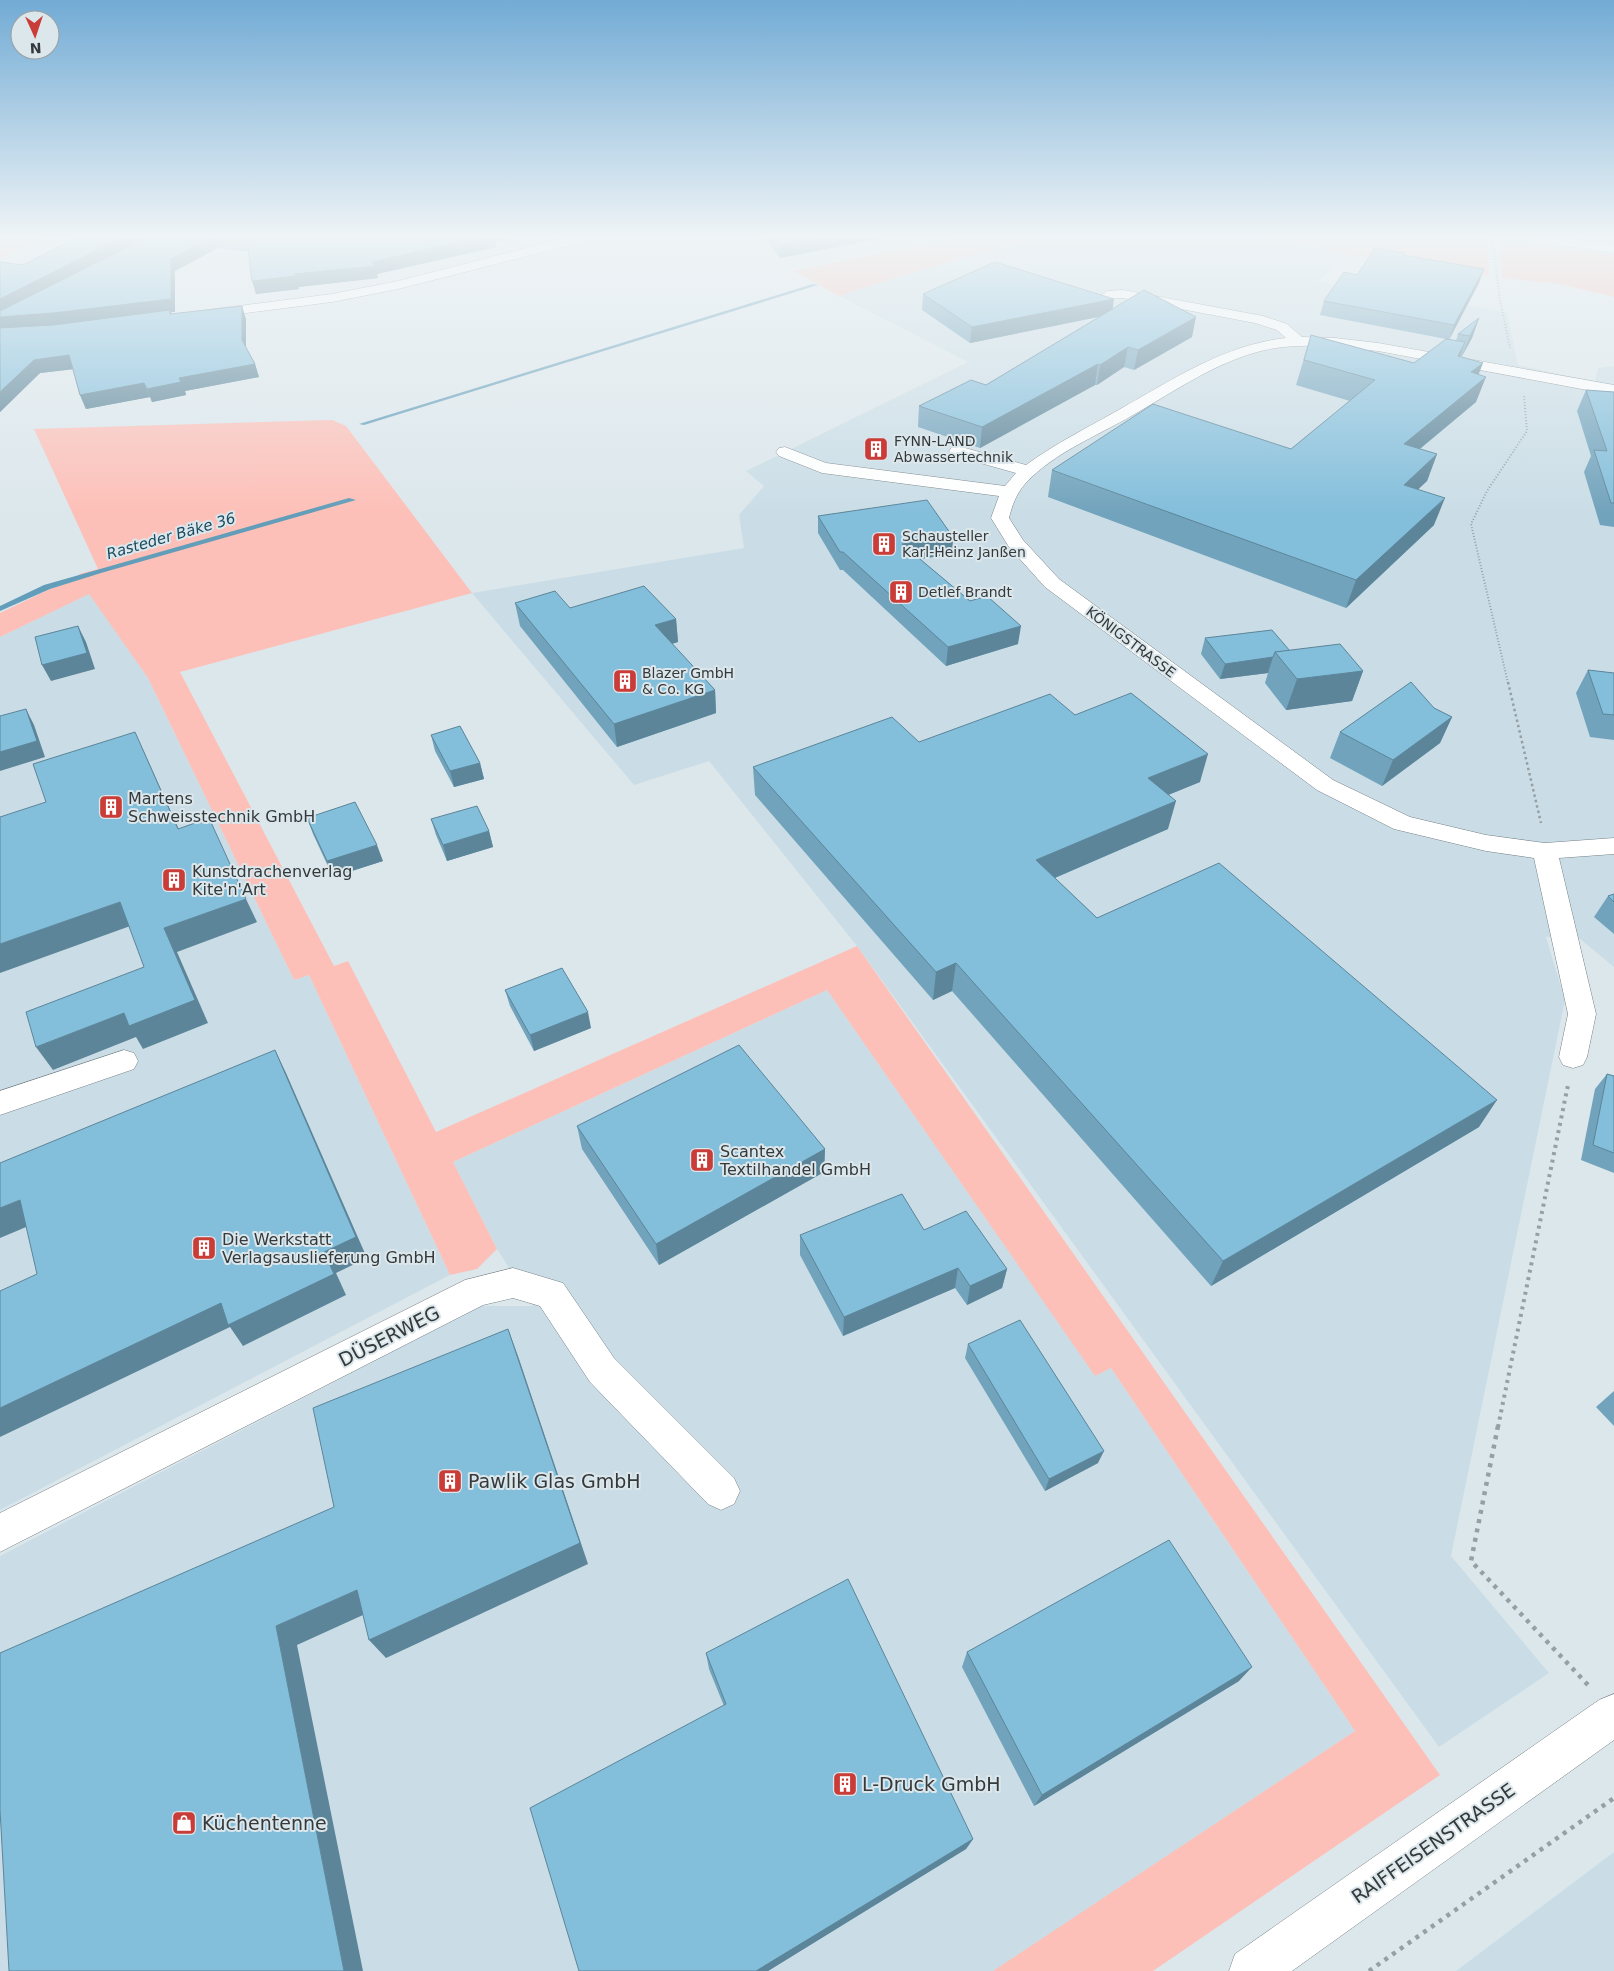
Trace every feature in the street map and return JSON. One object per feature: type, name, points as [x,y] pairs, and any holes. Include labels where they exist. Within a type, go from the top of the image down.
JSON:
[{"type":"street","points":[[1285,330],[1299,342]]},
{"type":"street","name":"KÖNIGSTRASSE","points":[[1614,390],[1520,380],[1378,347],[1340,342],[1299,342],[1264,346],[1236,354],[1152,398],[1028,471],[1008,492],[1000,518],[1016,543],[1052,582],[1324,785],[1403,823],[1486,843],[1545,851],[1614,846]]},
{"type":"street","points":[[958,451],[1028,471]]},
{"type":"street","points":[[785,452],[822,468],[1008,492]]},
{"type":"street","points":[[1545,851],[1582,1014],[1573,1057]]},
{"type":"street","points":[[0,1103],[124,1061]]},
{"type":"street","name":"DÜSERWEG","points":[[0,1533],[477,1291],[513,1283],[551,1294],[602,1370],[721,1491]]},
{"type":"street","name":"RAIFFEISENSTRASSE","points":[[1252,1971],[1604,1703]]},
{"type":"path","points":[[1506,330],[1513,362],[1520,380],[1527,430],[1518,447],[1487,491],[1471,524],[1542,830],[1545,851]]},
{"type":"path","points":[[1573,1057],[1471,1560],[1604,1703]]},
{"type":"path","points":[[1369,1971],[1614,1798]]},
{"type":"shaded area","points":[[905,330],[1511,330],[1518,365],[1595,382],[1598,368],[1614,366],[1614,967],[1579,938],[1546,937],[1565,1000],[1451,1556],[1549,1673],[1439,1747],[857,946],[709,761],[634,785],[472,593],[744,548],[739,515],[764,486],[746,471],[968,362]]},
{"type":"shaded area","points":[[332,420],[346,426],[472,593],[180,672],[334,966],[348,961],[436,1132],[857,946],[1440,1775],[1153,1971],[993,1971],[1355,1731],[1111,1368],[1095,1376],[827,990],[453,1162],[497,1249],[477,1269],[450,1275],[309,975],[294,980],[148,678],[89,594],[0,637],[0,613],[50,589],[81,579],[79,574],[98,569],[34,429]]},
{"type":"shaded area","points":[[89,593],[148,678],[294,980],[309,975],[450,1275],[0,1510],[0,637]]},
{"type":"shaded area","points":[[827,990],[1095,1375],[1111,1368],[1355,1731],[995,1971],[0,1971],[0,1556],[480,1306],[533,1306],[497,1249],[453,1162]]},
{"type":"shaded area","points":[[1614,1852],[1614,1971],[1456,1971]]},
{"type":"building","points":[[0,330],[242,330],[242,340],[255,364],[179,378],[181,382],[147,389],[144,383],[80,395],[69,355],[34,360],[0,392]]},
{"type":"building","points":[[1078,330],[1173,330],[1138,350],[1128,347],[1100,365],[1098,364],[982,427],[919,406],[971,380],[986,385]]},
{"type":"building","points":[[1463,330],[1473,330],[1470,336],[1458,334]]},
{"type":"building","points":[[1311,335],[1414,363],[1446,339],[1465,342],[1458,356],[1483,363],[1471,372],[1486,377],[1404,444],[1437,454],[1404,485],[1445,498],[1356,580],[1052,470],[1153,404],[1291,449],[1375,380],[1304,360]]},
{"type":"building","points":[[1586,390],[1614,392],[1614,503],[1611,503],[1594,450],[1607,451]]},
{"type":"building","points":[[927,500],[953,537],[902,544],[970,601],[987,596],[1021,626],[948,647],[843,552],[840,552],[818,516]]},
{"type":"building","name":"Blazer GmbH & Co. KG","points":[[644,586],[676,619],[655,625],[715,690],[614,724],[515,603],[555,591],[570,608]]},
{"type":"building","points":[[78,626],[87,653],[42,665],[35,637]]},
{"type":"building","points":[[1272,630],[1290,651],[1275,652],[1273,657],[1225,664],[1205,638]]},
{"type":"building","points":[[1340,644],[1363,671],[1297,679],[1275,652]]},
{"type":"building","points":[[1588,670],[1614,673],[1614,715],[1603,714]]},
{"type":"building","points":[[1411,682],[1434,708],[1452,717],[1393,760],[1340,732]]},
{"type":"building","points":[[1131,693],[1208,754],[1148,778],[1176,801],[1036,860],[1097,918],[1219,863],[1497,1100],[1223,1261],[956,963],[936,972],[753,767],[892,717],[919,742],[1050,694],[1075,715]]},
{"type":"building","points":[[26,709],[37,741],[0,752],[0,716]]},
{"type":"building","points":[[460,726],[480,763],[450,771],[431,735]]},
{"type":"building","points":[[135,732],[178,829],[209,818],[246,899],[164,928],[195,1000],[129,1026],[124,1013],[36,1047],[26,1012],[144,967],[120,902],[0,944],[0,817],[46,802],[33,764]]},
{"type":"building","points":[[355,802],[377,845],[327,861],[307,818]]},
{"type":"building","points":[[477,806],[489,831],[443,845],[431,819]]},
{"type":"building","points":[[1614,894],[1614,902],[1608,896]]},
{"type":"building","points":[[562,968],[588,1012],[530,1035],[505,990]]},
{"type":"building","name":"Scantex Textilhandel GmbH","points":[[739,1045],[825,1149],[656,1244],[577,1126]]},
{"type":"building","name":"Die Werkstatt Verlagsauslieferung GmbH","points":[[275,1050],[356,1237],[324,1252],[334,1274],[228,1325],[221,1303],[0,1408],[0,1291],[37,1274],[20,1200],[0,1208],[0,1163]]},
{"type":"building","points":[[1607,1074],[1614,1076],[1614,1153],[1593,1145]]},
{"type":"building","points":[[902,1194],[924,1230],[966,1211],[1007,1269],[970,1286],[958,1268],[844,1317],[800,1235]]},
{"type":"building","points":[[1020,1320],[1104,1451],[1049,1479],[968,1344]]},
{"type":"building","points":[[508,1329],[580,1543],[369,1640],[357,1590],[276,1626],[344,1971],[9,1971],[0,1810],[0,1653],[334,1507],[313,1408]]},
{"type":"building","points":[[1169,1540],[1252,1667],[1042,1795],[967,1652]]},
{"type":"building","points":[[848,1579],[973,1839],[756,1971],[579,1971],[530,1808],[726,1704],[706,1653]]},
{"type":"waterway","points":[[362,424],[668,330]]},
{"type":"waterway","name":"Rasteder Bäke 36","points":[[0,609],[47,587],[98,571],[352,500]]},
{"type":"place","name":"FYNN-LAND Abwassertechnik","points":[[876,449]]},
{"type":"place","name":"Schausteller Karl-Heinz Janßen","points":[[884,544]]},
{"type":"place","name":"Detlef Brandt","points":[[901,592]]},
{"type":"place","name":"Blazer GmbH & Co. KG","points":[[625,681]]},
{"type":"place","name":"Martens Schweisstechnik GmbH","points":[[111,807]]},
{"type":"place","name":"Kunstdrachenverlag Kite'n'Art","points":[[174,880]]},
{"type":"place","name":"Scantex Textilhandel GmbH","points":[[702,1160]]},
{"type":"place","name":"Die Werkstatt Verlagsauslieferung GmbH","points":[[204,1248]]},
{"type":"place","name":"Pawlik Glas GmbH","points":[[450,1481]]},
{"type":"place","name":"L-Druck GmbH","points":[[845,1784]]},
{"type":"place","name":"Küchentenne","points":[[184,1823]]}]
